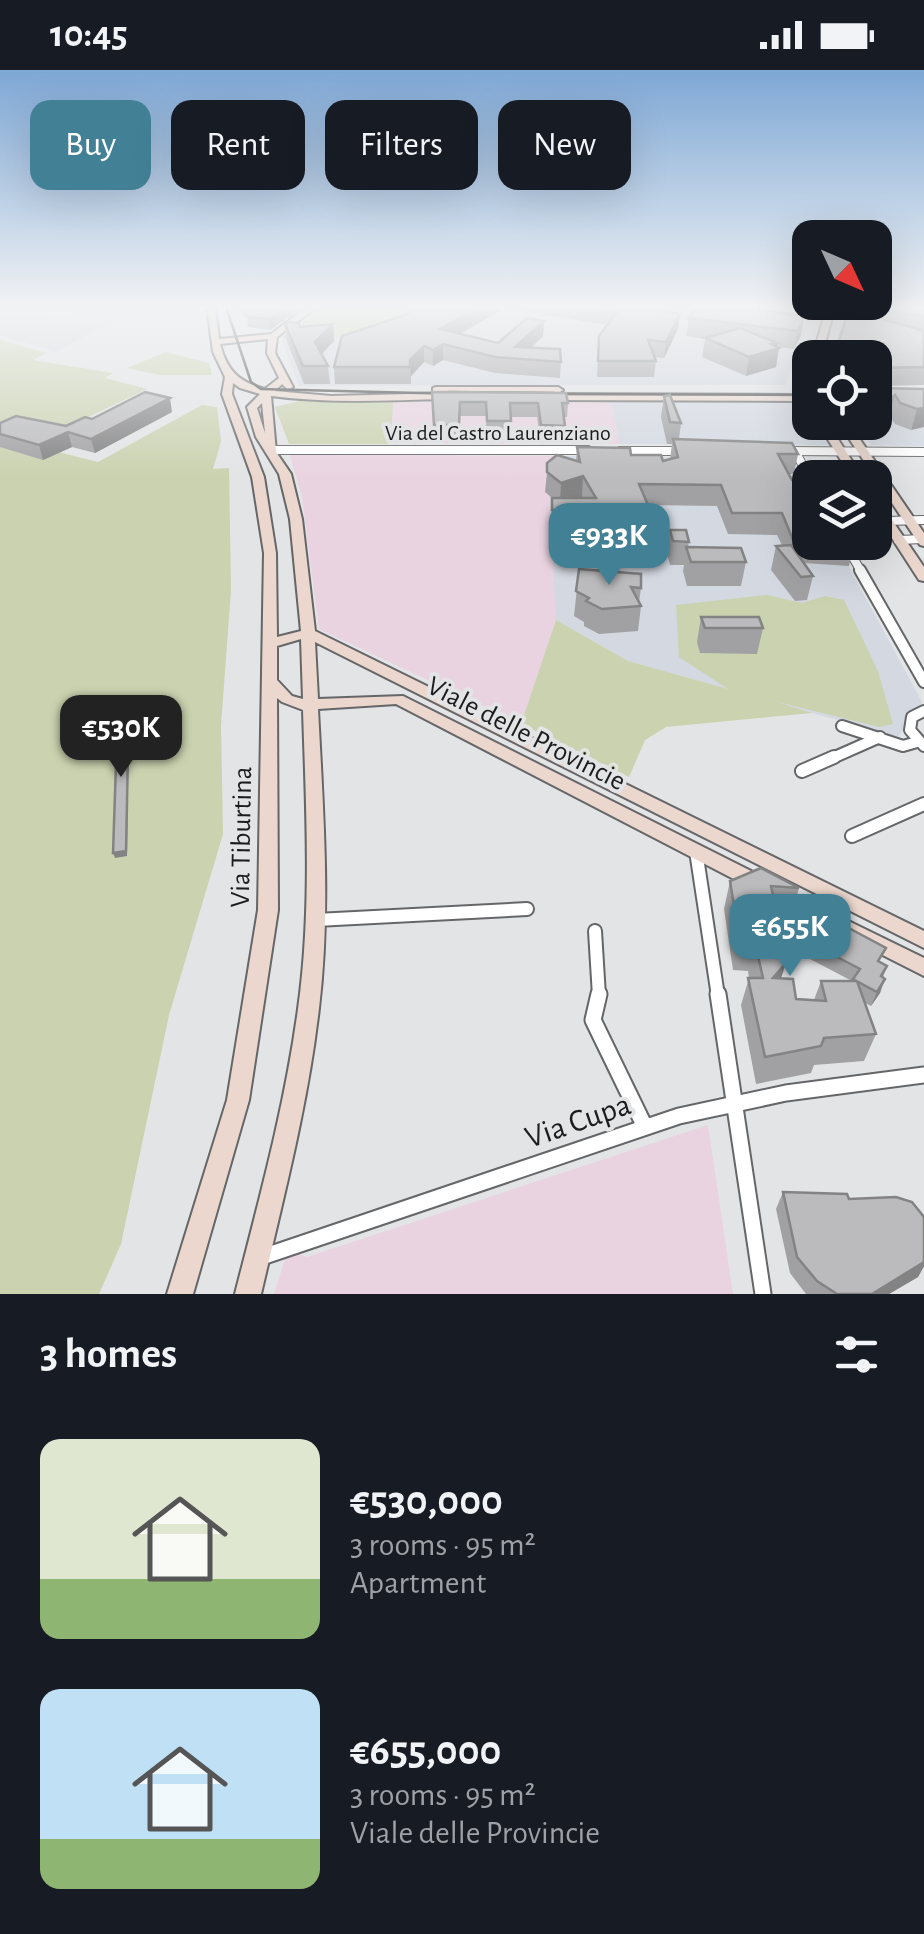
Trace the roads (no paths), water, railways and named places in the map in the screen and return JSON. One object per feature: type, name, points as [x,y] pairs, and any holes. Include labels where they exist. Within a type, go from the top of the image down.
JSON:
[{"type":"main road","name":"Via Tiburtina","points":[[180,1294],[234,1117],[261,972],[269,893],[272,644],[265,513],[258,477],[227,394],[229,377],[223,364]]},
{"type":"main road","points":[[275,364],[281,380],[298,392]]},
{"type":"main road","points":[[229,377],[266,395],[792,389]]},
{"type":"main road","points":[[248,1294],[290,1126],[309,1006],[316,920],[308,633],[296,520],[285,474],[261,438],[253,412],[254,402],[281,380]]},
{"type":"main road","points":[[835,440],[848,460]]},
{"type":"main road","points":[[857,440],[923,540]]},
{"type":"main road","points":[[892,530],[924,577]]},
{"type":"main road","points":[[272,644],[308,633]]},
{"type":"main road","name":"Viale delle Provincie","points":[[308,633],[924,940]]},
{"type":"main road","points":[[271,684],[287,699],[310,706],[398,699]]},
{"type":"main road","name":"Viale delle Provincie","points":[[398,699],[924,968]]},
{"type":"street","points":[[777,451],[844,452],[862,447],[924,452]]},
{"type":"street","name":"Via del Castro Laurenziano","points":[[272,450],[686,451]]},
{"type":"street","points":[[795,452],[799,460]]},
{"type":"street","points":[[892,520],[924,520]]},
{"type":"street","points":[[898,540],[923,540]]},
{"type":"street","points":[[854,560],[924,682]]},
{"type":"street","points":[[398,699],[411,695],[416,685]]},
{"type":"street","points":[[842,726],[904,746],[921,744],[910,723],[916,713],[924,712]]},
{"type":"street","points":[[802,771],[880,738]]},
{"type":"street","name":"Viale delle Provincie","points":[[628,817],[644,800]]},
{"type":"street","points":[[852,836],[860,836],[924,804]]},
{"type":"street","points":[[696,851],[762,1294]]},
{"type":"street","points":[[316,920],[527,909]]},
{"type":"street","points":[[594,931],[599,1000],[593,1020],[645,1127]]},
{"type":"street","name":"Via Cupa","points":[[259,1258],[645,1127],[734,1103],[924,1076]]},
{"type":"tram line","points":[[245,364],[251,382],[261,389],[459,394]]},
{"type":"tram line","points":[[449,392],[554,393]]},
{"type":"tram line","points":[[539,394],[792,395]]}]
